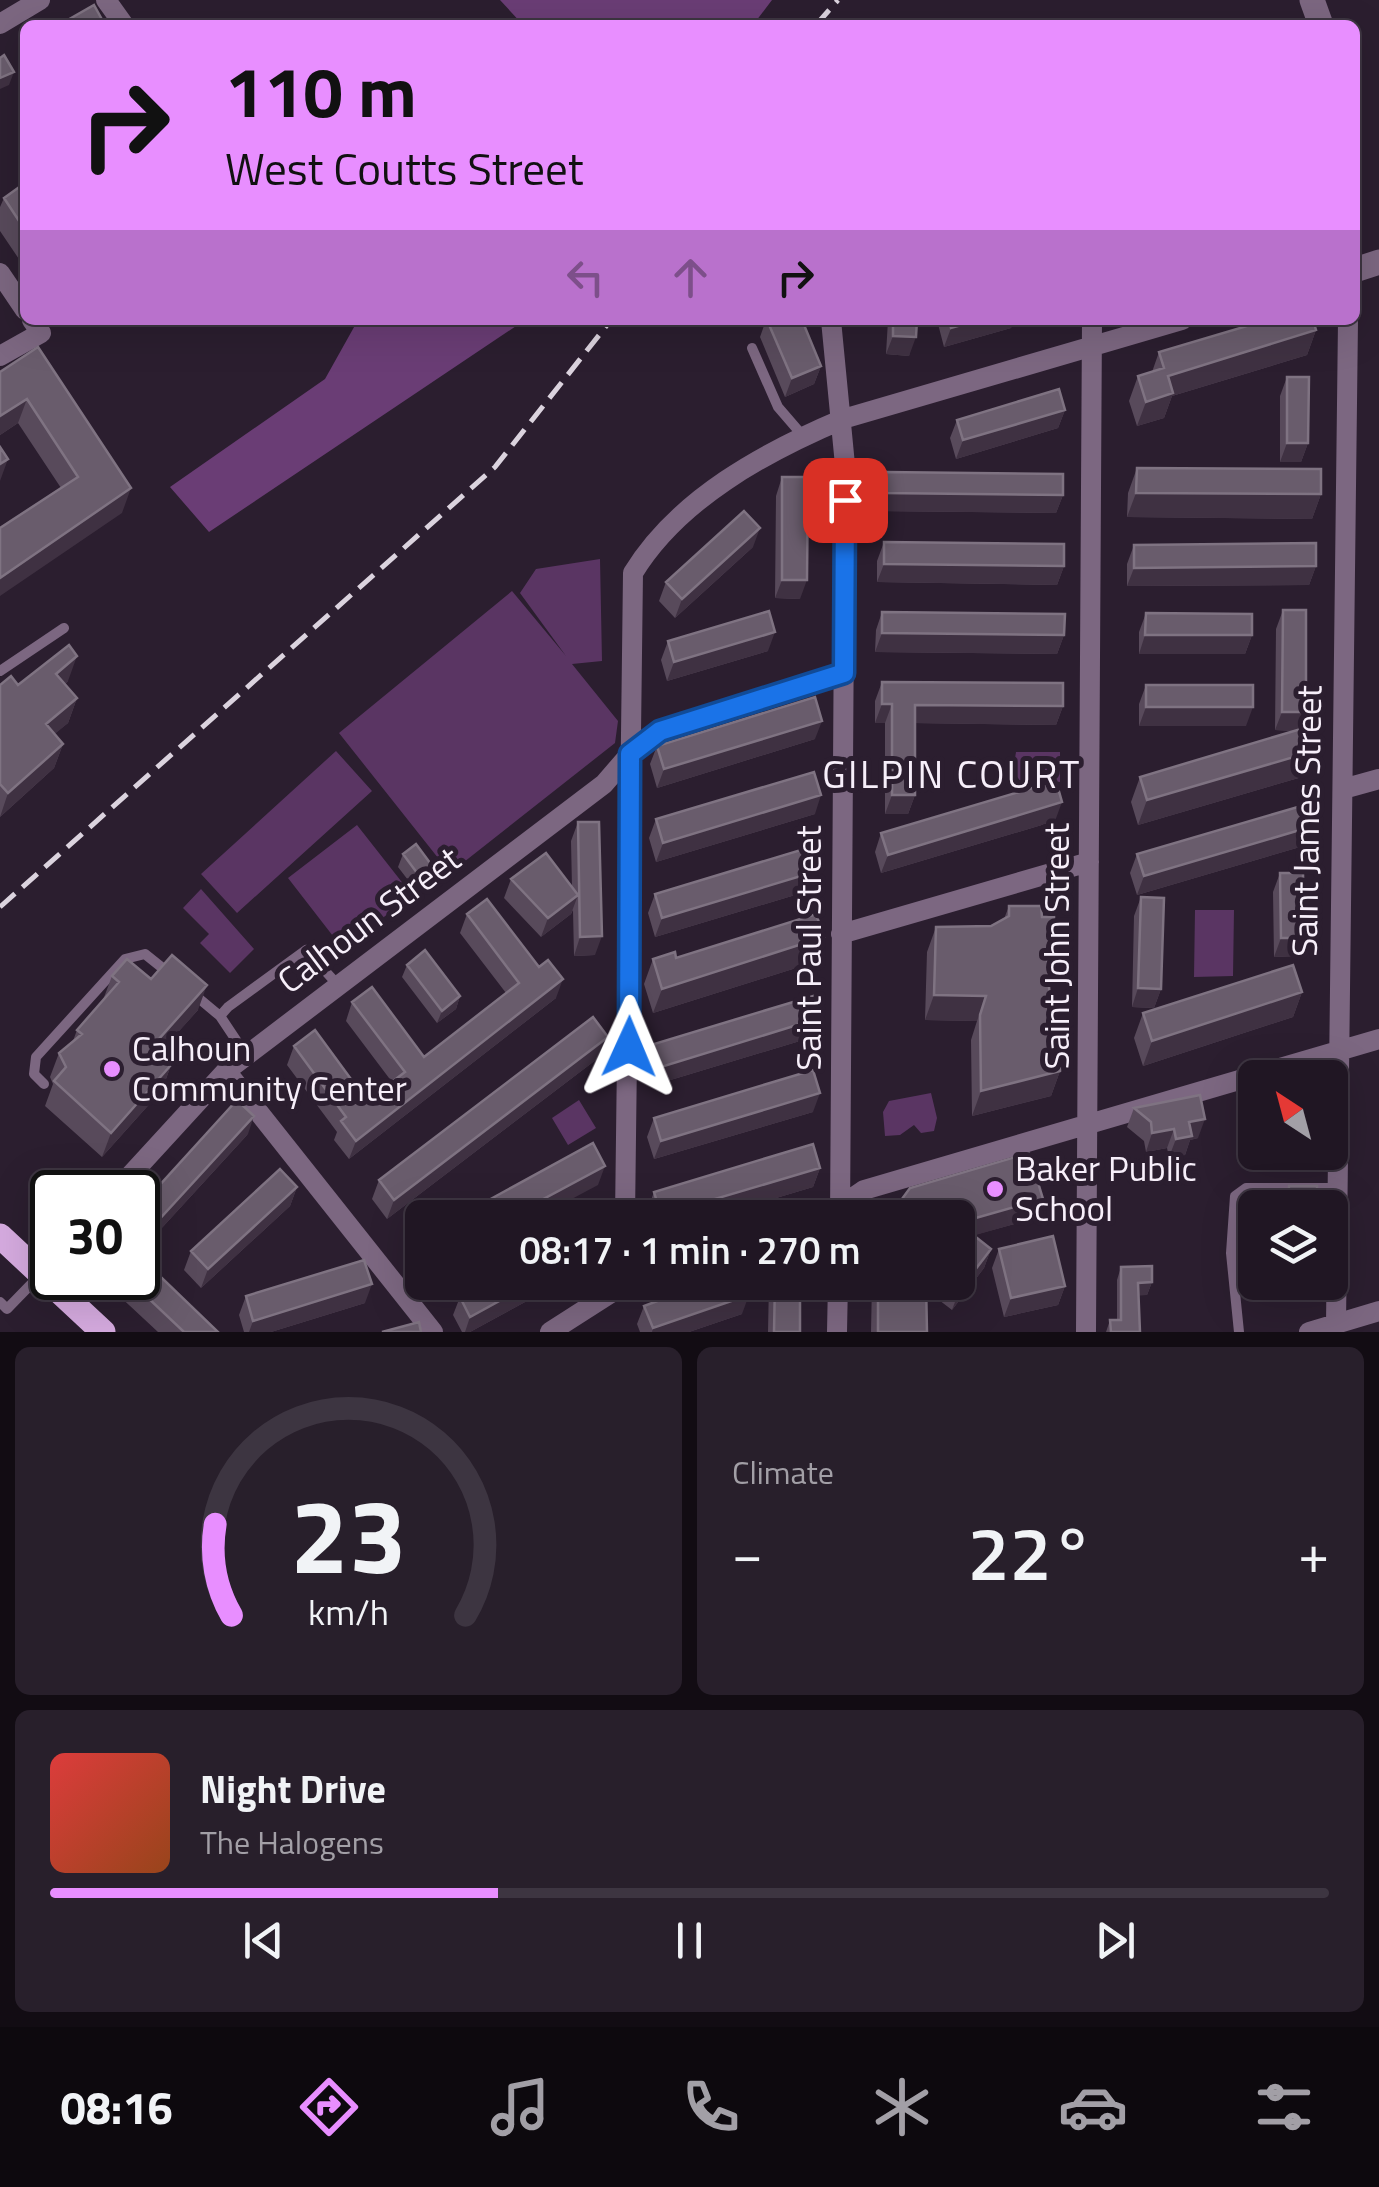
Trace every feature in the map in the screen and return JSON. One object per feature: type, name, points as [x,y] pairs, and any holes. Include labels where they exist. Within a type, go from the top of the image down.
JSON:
[{"type":"main road","points":[[0,1236],[30,1256]]},
{"type":"main road","points":[[76,1300],[104,1332]]},
{"type":"street","points":[[0,24],[40,0]]},
{"type":"street","points":[[0,274],[20,303]]},
{"type":"street","name":"Saint Paul Street","points":[[831,325],[843,419],[840,1200]]},
{"type":"street","name":"Saint John Street","points":[[1086,1332],[1092,325]]},
{"type":"street","points":[[625,1200],[633,573],[653,540],[735,474],[803,436],[843,419],[1165,325]]},
{"type":"street","name":"Saint James Street","points":[[1336,1324],[1348,325]]},
{"type":"street","points":[[0,356],[36,326]]},
{"type":"street","name":"Calhoun Street","points":[[135,1170],[246,1054],[604,784],[630,754],[660,731],[844,673]]},
{"type":"street","points":[[1343,790],[1379,779]]},
{"type":"street","points":[[840,934],[1089,862]]},
{"type":"street","points":[[853,1200],[864,1190],[1379,1039]]},
{"type":"street","points":[[226,1071],[433,1332]]},
{"type":"street","points":[[550,1332],[600,1300]]},
{"type":"street","points":[[837,1332],[838,1300]]},
{"type":"street","points":[[1309,1332],[1379,1311]]},
{"type":"lane","points":[[752,348],[778,407],[803,436]]},
{"type":"lane","points":[[0,672],[64,628]]},
{"type":"lane","points":[[220,1016],[306,950],[338,985]]},
{"type":"lane","points":[[44,1084],[34,1074],[36,1057],[125,958],[145,954],[220,1016],[246,1054]]},
{"type":"lane","points":[[1239,1332],[1231,1253],[1236,1196],[1246,1188],[1338,1188]]},
{"type":"lane","points":[[0,1302],[8,1309],[30,1285]]},
{"type":"shaded area","points":[[500,0],[772,0],[757,20],[518,20]]},
{"type":"shaded area","points":[[355,325],[518,325],[209,532],[170,487],[325,379]]},
{"type":"shaded area","points":[[600,559],[602,661],[572,664],[618,721],[615,743],[450,873],[339,733],[512,591],[566,656],[520,593],[536,569]]},
{"type":"shaded area","points":[[336,751],[372,791],[237,913],[201,874]]},
{"type":"shaded area","points":[[1016,752],[1060,752],[1060,782],[1037,778],[1021,782],[1013,771]]},
{"type":"shaded area","points":[[357,825],[412,895],[343,949],[288,878]]},
{"type":"shaded area","points":[[201,889],[254,949],[230,973],[200,943],[209,934],[183,908]]},
{"type":"shaded area","points":[[1195,910],[1234,910],[1233,976],[1194,977]]},
{"type":"shaded area","points":[[931,1093],[937,1118],[934,1131],[921,1133],[914,1125],[900,1135],[885,1136],[883,1112],[889,1101]]},
{"type":"shaded area","points":[[579,1100],[596,1128],[568,1145],[552,1118]]},
{"type":"building","points":[[94,5],[102,20],[68,20]]},
{"type":"building","points":[[4,55],[14,72],[0,78],[0,58]]},
{"type":"building","points":[[20,187],[20,222],[4,198]]},
{"type":"building","points":[[769,325],[804,325],[821,366],[792,378]]},
{"type":"building","points":[[893,325],[917,325],[916,337],[893,336]]},
{"type":"building","points":[[1250,325],[1314,325],[1316,330],[1168,376],[1173,393],[1146,402],[1138,376],[1164,368],[1159,352]]},
{"type":"building","points":[[38,347],[131,488],[0,578],[0,528],[78,477],[27,399],[0,416],[0,372]]},
{"type":"building","points":[[1287,377],[1309,377],[1308,443],[1287,443]]},
{"type":"building","points":[[1059,389],[1065,410],[963,440],[957,420]]},
{"type":"building","points":[[0,447],[8,459],[0,464]]},
{"type":"building","points":[[1137,468],[1321,469],[1321,494],[1136,493]]},
{"type":"building","points":[[884,472],[1063,474],[1063,495],[883,493]]},
{"type":"building","points":[[782,477],[808,477],[807,580],[782,580]]},
{"type":"building","points":[[744,511],[760,528],[682,599],[666,582]]},
{"type":"building","points":[[884,542],[1064,544],[1064,566],[884,564]]},
{"type":"building","points":[[1316,543],[1316,566],[1134,568],[1134,545]]},
{"type":"building","points":[[1283,610],[1306,610],[1306,712],[1282,712]]},
{"type":"building","points":[[769,611],[775,632],[674,662],[668,641]]},
{"type":"building","points":[[882,612],[1065,614],[1064,635],[882,633]]},
{"type":"building","points":[[1146,613],[1252,614],[1252,635],[1145,635]]},
{"type":"building","points":[[69,645],[77,656],[56,674],[77,698],[46,724],[63,744],[8,793],[0,784],[0,685],[11,676],[18,685]]},
{"type":"building","points":[[882,682],[1063,683],[1063,706],[915,705],[915,795],[892,795],[892,704],[882,704]]},
{"type":"building","points":[[1146,685],[1253,685],[1253,707],[1146,707]]},
{"type":"building","points":[[815,697],[822,721],[664,769],[657,746]]},
{"type":"building","points":[[1304,728],[1311,752],[1147,800],[1140,777]]},
{"type":"building","points":[[814,772],[821,795],[663,843],[656,819]]},
{"type":"building","points":[[1056,781],[1062,802],[888,855],[881,833]]},
{"type":"building","points":[[1301,806],[1307,828],[1144,876],[1137,854]]},
{"type":"building","points":[[578,822],[599,822],[602,936],[580,937]]},
{"type":"building","points":[[416,844],[436,871],[423,881],[403,854]]},
{"type":"building","points":[[814,846],[821,870],[662,918],[655,894]]},
{"type":"building","points":[[546,853],[578,895],[548,918],[511,879]]},
{"type":"building","points":[[1280,873],[1303,873],[1304,938],[1281,938]]},
{"type":"building","points":[[1141,897],[1164,898],[1161,989],[1138,988]]},
{"type":"building","points":[[487,899],[539,967],[548,960],[563,979],[356,1141],[341,1121],[346,1117],[294,1046],[315,1030],[367,1101],[405,1072],[352,1002],[372,987],[424,1057],[519,983],[467,914]]},
{"type":"building","points":[[1009,906],[1041,906],[1042,917],[1054,917],[1054,959],[1047,959],[1050,1000],[1063,1022],[1060,1071],[981,1091],[980,1015],[986,996],[934,995],[936,927],[991,926],[1009,916]]},
{"type":"building","points":[[816,914],[824,937],[662,989],[653,959],[675,952],[676,958]]},
{"type":"building","points":[[425,950],[460,996],[442,1011],[407,965]]},
{"type":"building","name":"Calhoun Community Center","points":[[172,955],[207,985],[151,1048],[171,1065],[111,1133],[54,1081],[66,1067],[59,1053],[82,1034],[77,1030],[119,982],[112,976],[127,959],[151,979]]},
{"type":"building","points":[[1293,965],[1302,992],[1152,1041],[1143,1013]]},
{"type":"building","points":[[813,996],[820,1018],[661,1067],[654,1044]]},
{"type":"building","points":[[593,1017],[608,1037],[394,1200],[379,1180]]},
{"type":"building","points":[[813,1070],[820,1093],[661,1141],[654,1118]]},
{"type":"building","points":[[1200,1095],[1205,1119],[1189,1122],[1192,1136],[1176,1139],[1174,1129],[1152,1133],[1151,1122],[1134,1108]]},
{"type":"building","points":[[237,1100],[254,1116],[160,1219],[160,1185]]},
{"type":"building","points":[[593,1143],[605,1166],[542,1200],[489,1200]]},
{"type":"building","points":[[813,1144],[820,1168],[712,1200],[656,1200],[654,1192]]},
{"type":"building","points":[[1029,1153],[1043,1199],[975,1218],[975,1200],[901,1200],[910,1188]]},
{"type":"building","points":[[280,1169],[297,1187],[208,1269],[191,1251]]},
{"type":"building","points":[[1289,1186],[1317,1186],[1317,1190],[1289,1190]]},
{"type":"building","points":[[975,1236],[991,1249],[975,1270]]},
{"type":"building","points":[[1053,1236],[1065,1286],[1011,1298],[999,1249]]},
{"type":"building","points":[[364,1260],[372,1284],[253,1321],[246,1296]]},
{"type":"building","points":[[1152,1266],[1152,1282],[1138,1283],[1140,1332],[1111,1332],[1110,1320],[1121,1320],[1121,1267]]},
{"type":"building","points":[[160,1276],[218,1332],[184,1332],[150,1300],[160,1300]]},
{"type":"building","points":[[462,1300],[501,1300],[470,1317]]},
{"type":"building","points":[[660,1300],[734,1300],[653,1328],[644,1306]]},
{"type":"building","points":[[775,1300],[800,1300],[800,1332],[774,1332]]},
{"type":"building","points":[[878,1300],[926,1300],[927,1332],[878,1332]]},
{"type":"building","points":[[419,1322],[421,1332],[382,1332]]},
{"type":"railway","points":[[820,20],[838,0]]},
{"type":"railway","points":[[0,907],[495,467],[607,325]]},
{"type":"place","name":"Calhoun Community Center","points":[[112,1069]]},
{"type":"place","name":"Baker Public School","points":[[995,1189]]},
{"type":"district","name":"GILPIN COURT","points":[[952,775]]},
{"type":"route","points":[[629,1047],[630,754],[660,731],[844,673],[845,500]]}]
